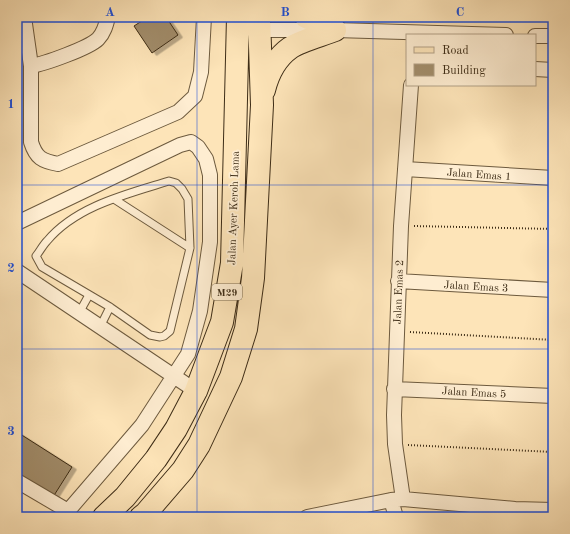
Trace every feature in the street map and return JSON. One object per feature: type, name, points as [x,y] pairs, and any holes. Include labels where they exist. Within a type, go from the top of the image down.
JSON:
[{"type":"main road","points":[[306,17],[335,30]]},
{"type":"main road","name":"Jalan Ayer Keroh Lama","points":[[141,517],[183,470],[199,445],[232,377],[246,329],[252,278],[262,105],[249,24]]},
{"type":"main road","name":"Jalan Ayer Keroh Lama","points":[[104,517],[125,497],[156,459],[176,428],[196,391],[222,322],[232,264],[249,24]]},
{"type":"main road","points":[[262,105],[267,79],[272,67],[280,57],[291,48],[335,30]]},
{"type":"main road","points":[[196,391],[206,392],[219,387],[232,377]]},
{"type":"street","points":[[24,17],[31,66],[31,142],[35,153],[46,162],[58,164],[178,112],[195,96],[201,72],[204,17]]},
{"type":"street","points":[[31,66],[42,65],[88,46],[98,40],[104,30],[108,17]]},
{"type":"street","points":[[249,24],[415,34]]},
{"type":"street","points":[[536,36],[553,36]]},
{"type":"street","points":[[536,69],[553,70]]},
{"type":"street","name":"Jalan Emas 2","points":[[396,517],[397,499],[394,389],[396,331],[401,226],[411,86]]},
{"type":"street","points":[[17,223],[180,145],[191,142],[198,147],[206,158],[210,175],[210,242],[200,311],[188,354],[142,425],[68,511],[17,481]]},
{"type":"street","name":"Jalan Emas 1","points":[[405,169],[553,178]]},
{"type":"street","points":[[17,271],[196,391]]},
{"type":"street","name":"Jalan Emas 3","points":[[398,281],[553,290]]},
{"type":"street","name":"Jalan Emas 5","points":[[394,389],[553,396]]},
{"type":"street","points":[[307,517],[338,514],[397,499],[515,513],[553,510]]},
{"type":"lane","points":[[169,181],[176,183],[188,199],[190,248],[170,331],[164,336],[160,337],[150,335],[110,307],[42,267],[36,256],[47,240],[71,218],[114,199],[169,181]]},
{"type":"lane","points":[[114,199],[190,248]]},
{"type":"lane","points":[[79,313],[89,295]]},
{"type":"lane","points":[[100,327],[110,307]]},
{"type":"path","points":[[401,226],[553,229]]},
{"type":"path","points":[[396,331],[553,340]]},
{"type":"path","points":[[395,444],[553,452]]},
{"type":"building","points":[[148,17],[166,17],[178,35],[152,53],[134,26]]},
{"type":"building","points":[[17,432],[72,467],[53,497],[17,473]]}]
